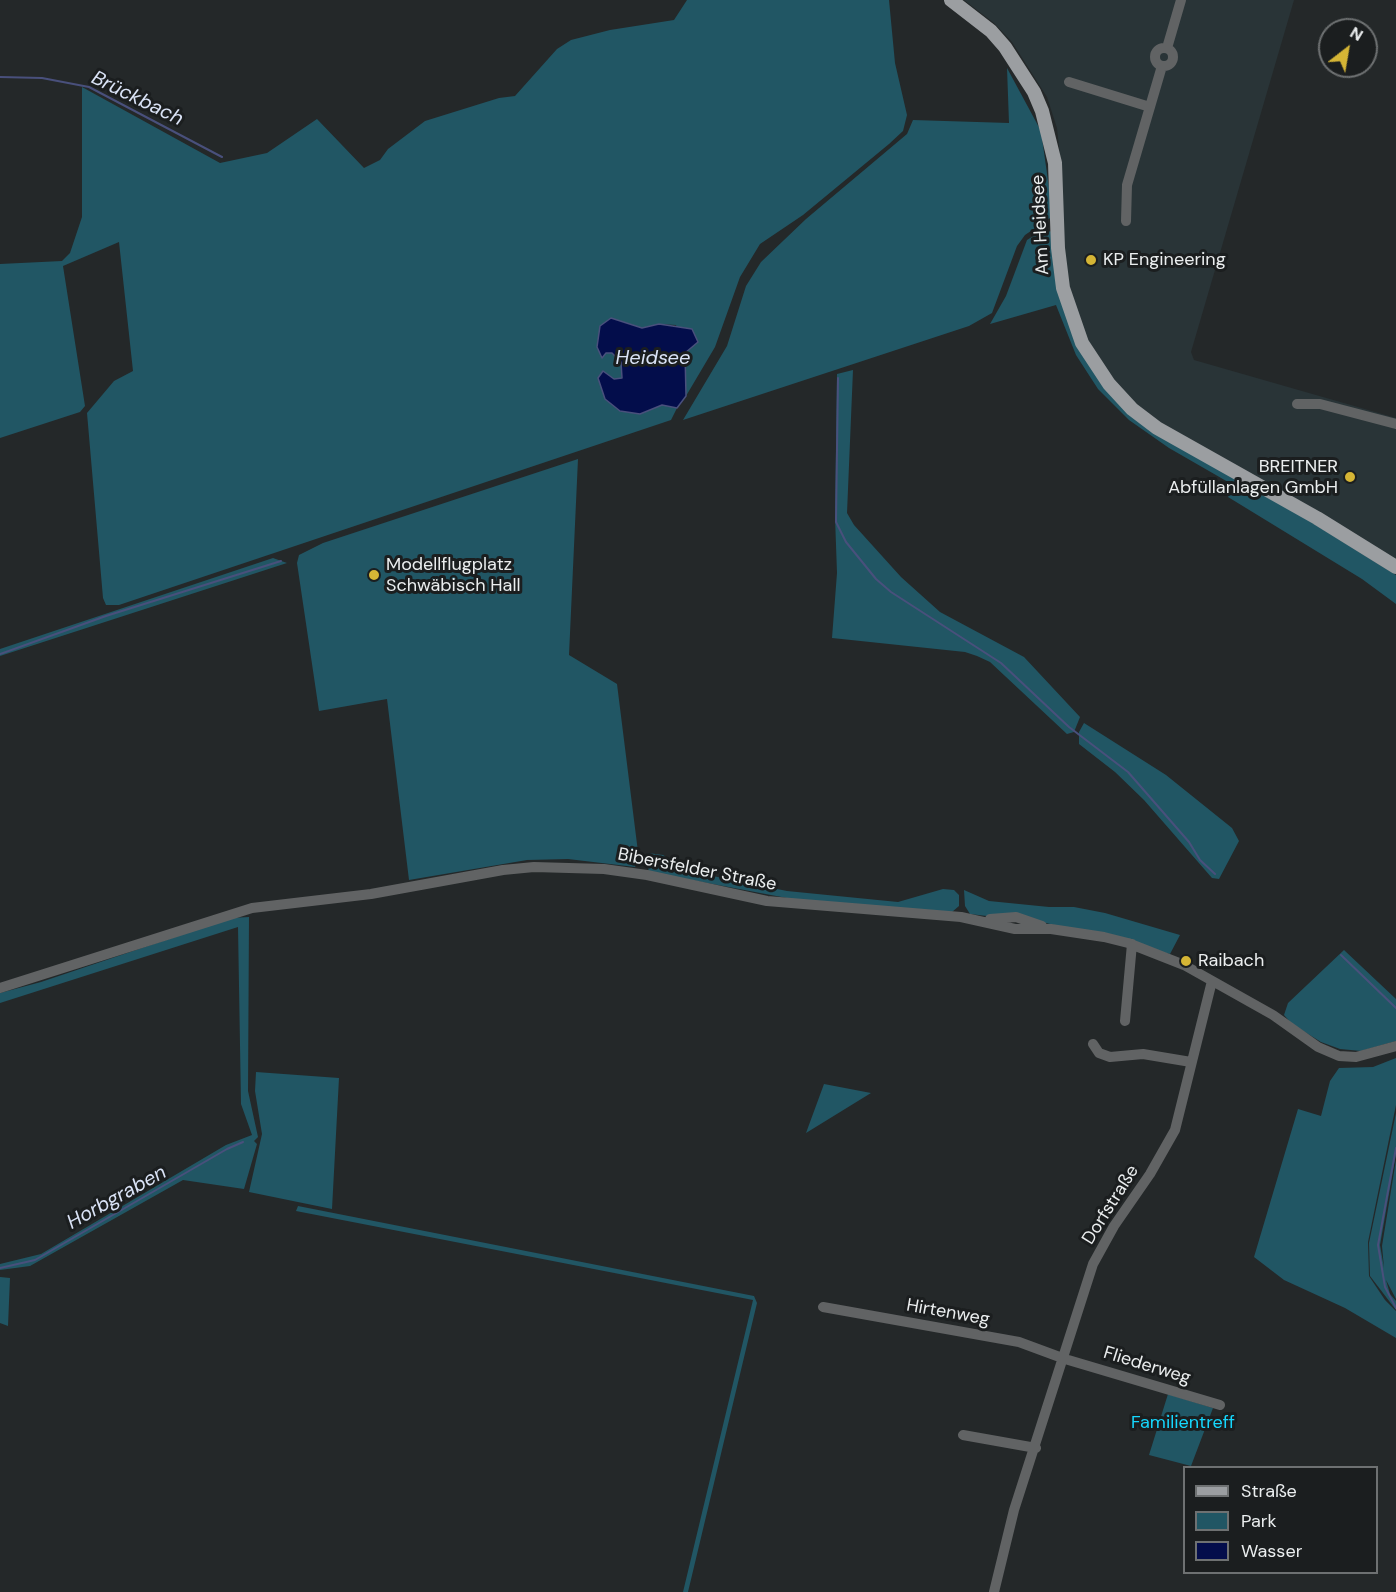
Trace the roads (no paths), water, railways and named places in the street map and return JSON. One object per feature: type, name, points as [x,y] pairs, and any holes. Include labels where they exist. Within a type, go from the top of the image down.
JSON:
[{"type":"main road","name":"Am Heidsee","points":[[951,0],[998,39],[1020,67],[1035,92],[1053,147],[1058,208],[1059,268],[1065,296],[1082,343],[1109,384],[1132,409],[1157,428],[1317,518],[1396,567]]},
{"type":"street","points":[[1126,221],[1127,185],[1162,66],[1170,64],[1173,57],[1167,48],[1181,0]]},
{"type":"street","points":[[1069,82],[1150,107]]},
{"type":"street","points":[[1297,404],[1320,404],[1396,424]]},
{"type":"street","name":"Bibersfelder Straße","points":[[0,988],[54,973],[252,908],[336,899],[503,870],[534,867],[604,869],[647,875],[767,901],[981,920],[1016,918],[1051,929],[1132,944],[1164,956],[1273,1016],[1318,1047],[1339,1056],[1356,1057],[1396,1046]]},
{"type":"street","points":[[1125,1021],[1132,944]]},
{"type":"street","name":"Dorfstraße","points":[[994,1592],[1012,1520],[1065,1359],[1093,1264],[1114,1226],[1150,1174],[1175,1130],[1212,981]]},
{"type":"street","points":[[1093,1044],[1099,1053],[1110,1057],[1143,1054],[1191,1062]]},
{"type":"street","name":"Hirtenweg","points":[[823,1307],[1019,1342],[1065,1359]]},
{"type":"street","name":"Fliederweg","points":[[1065,1359],[1220,1405]]},
{"type":"street","points":[[963,1435],[1036,1448]]},
{"type":"water","name":"Heidsee","points":[[611,318],[642,328],[659,324],[692,329],[698,342],[685,353],[686,396],[677,408],[662,405],[640,414],[620,411],[605,399],[598,378],[603,371],[614,379],[622,378],[621,362],[612,353],[606,353],[602,358],[597,347],[600,326]]},
{"type":"waterway","name":"Brückbach","points":[[0,77],[42,78],[89,87],[222,157]]},
{"type":"waterway","points":[[838,378],[836,522],[846,542],[876,579],[891,592],[1001,663],[1069,727],[1128,772],[1189,842],[1200,860],[1215,874]]},
{"type":"waterway","points":[[0,654],[106,616],[281,561]]},
{"type":"waterway","points":[[1341,955],[1396,1008]]},
{"type":"waterway","name":"Horbgraben","points":[[0,1268],[35,1260],[227,1149],[243,1142]]},
{"type":"waterway","points":[[1396,1148],[1378,1245],[1385,1287],[1396,1308]]},
{"type":"place","name":"KP Engineering","points":[[1091,260]]},
{"type":"place","name":"BREITNER Abfüllanlagen GmbH","points":[[1350,477]]},
{"type":"place","name":"Modellflugplatz Schwäbisch Hall","points":[[374,575]]},
{"type":"place","name":"Raibach","points":[[1186,961]]},
{"type":"park label","name":"Familientreff","points":[[1183,1423]]}]
